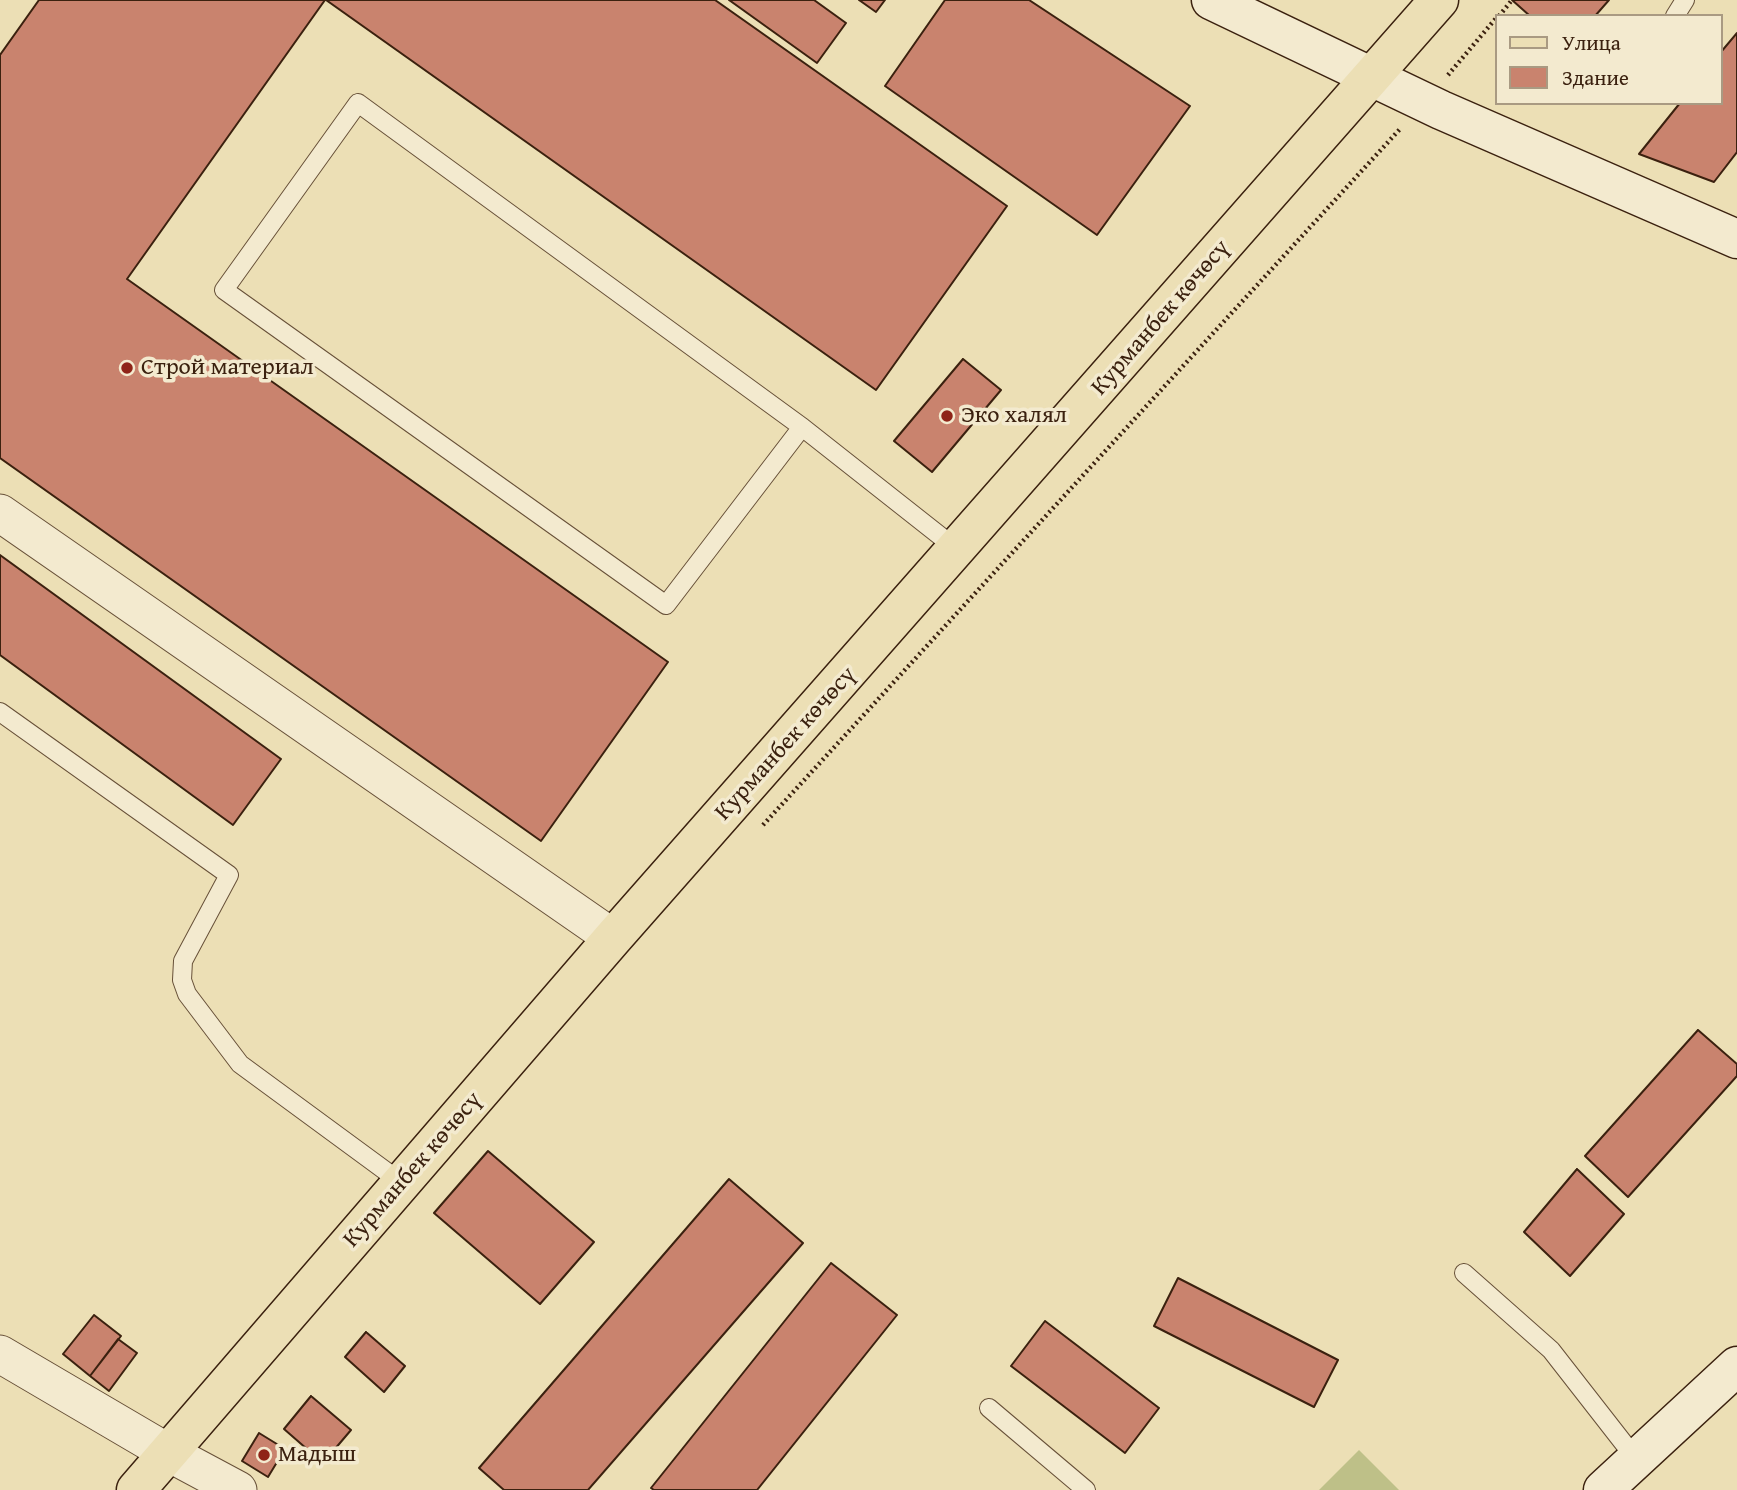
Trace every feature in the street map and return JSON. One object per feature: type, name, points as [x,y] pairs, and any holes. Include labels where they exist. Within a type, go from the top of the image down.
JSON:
[{"type":"main road","points":[[1212,0],[1425,102],[1737,239]]},
{"type":"main road","name":"Курманбек көчөсү","points":[[136,1490],[613,938],[958,550],[1439,0]]},
{"type":"main road","points":[[1603,1490],[1737,1366]]},
{"type":"street","points":[[0,513],[613,938]]},
{"type":"street","points":[[0,1354],[167,1452],[238,1490]]},
{"type":"lane","points":[[802,427],[666,605],[224,290],[358,103],[802,427],[958,550]]},
{"type":"lane","points":[[0,712],[229,875],[183,961],[182,979],[187,994],[240,1064],[402,1184]]},
{"type":"lane","points":[[1464,1273],[1551,1350],[1636,1459]]},
{"type":"lane","points":[[989,1408],[1086,1490]]},
{"type":"path","points":[[1500,14],[1512,0]]},
{"type":"path","points":[[756,832],[1425,102],[1496,19]]},
{"type":"green space","points":[[1359,1450],[1399,1490],[1319,1490]]},
{"type":"building","name":"Строй материал","points":[[39,0],[325,0],[127,279],[668,662],[541,841],[0,458],[0,55]]},
{"type":"building","points":[[326,0],[715,0],[1007,206],[876,390]]},
{"type":"building","points":[[729,0],[814,0],[846,23],[817,63]]},
{"type":"building","points":[[859,0],[885,0],[876,12]]},
{"type":"building","points":[[945,0],[1029,0],[1190,106],[1097,235],[885,86]]},
{"type":"building","points":[[1512,0],[1609,0],[1597,14],[1528,14]]},
{"type":"building","points":[[1737,33],[1737,152],[1714,182],[1639,154],[1678,105],[1723,105],[1723,50]]},
{"type":"building","name":"Эко халял","points":[[963,359],[1001,390],[932,472],[894,441]]},
{"type":"building","points":[[0,555],[281,759],[233,825],[0,655]]},
{"type":"building","points":[[1698,1030],[1737,1064],[1737,1076],[1628,1197],[1585,1156]]},
{"type":"building","points":[[488,1151],[594,1242],[540,1304],[434,1213]]},
{"type":"building","points":[[1577,1169],[1624,1214],[1570,1276],[1524,1232]]},
{"type":"building","points":[[729,1179],[803,1243],[588,1490],[504,1490],[479,1468]]},
{"type":"building","points":[[831,1263],[897,1315],[757,1490],[651,1488]]},
{"type":"building","points":[[1178,1278],[1338,1360],[1314,1407],[1154,1326]]},
{"type":"building","points":[[94,1315],[121,1336],[90,1376],[63,1354]]},
{"type":"building","points":[[1045,1321],[1159,1408],[1125,1453],[1011,1366]]},
{"type":"building","points":[[366,1332],[405,1366],[384,1392],[345,1357]]},
{"type":"building","points":[[118,1339],[137,1353],[109,1391],[90,1376]]},
{"type":"building","points":[[311,1396],[351,1430],[323,1463],[284,1429]]},
{"type":"building","name":"Мадыш","points":[[259,1433],[285,1449],[268,1477],[242,1461]]},
{"type":"place","name":"Строй материал","points":[[127,368]]},
{"type":"place","name":"Эко халял","points":[[947,416]]},
{"type":"place","name":"Мадыш","points":[[264,1455]]}]
